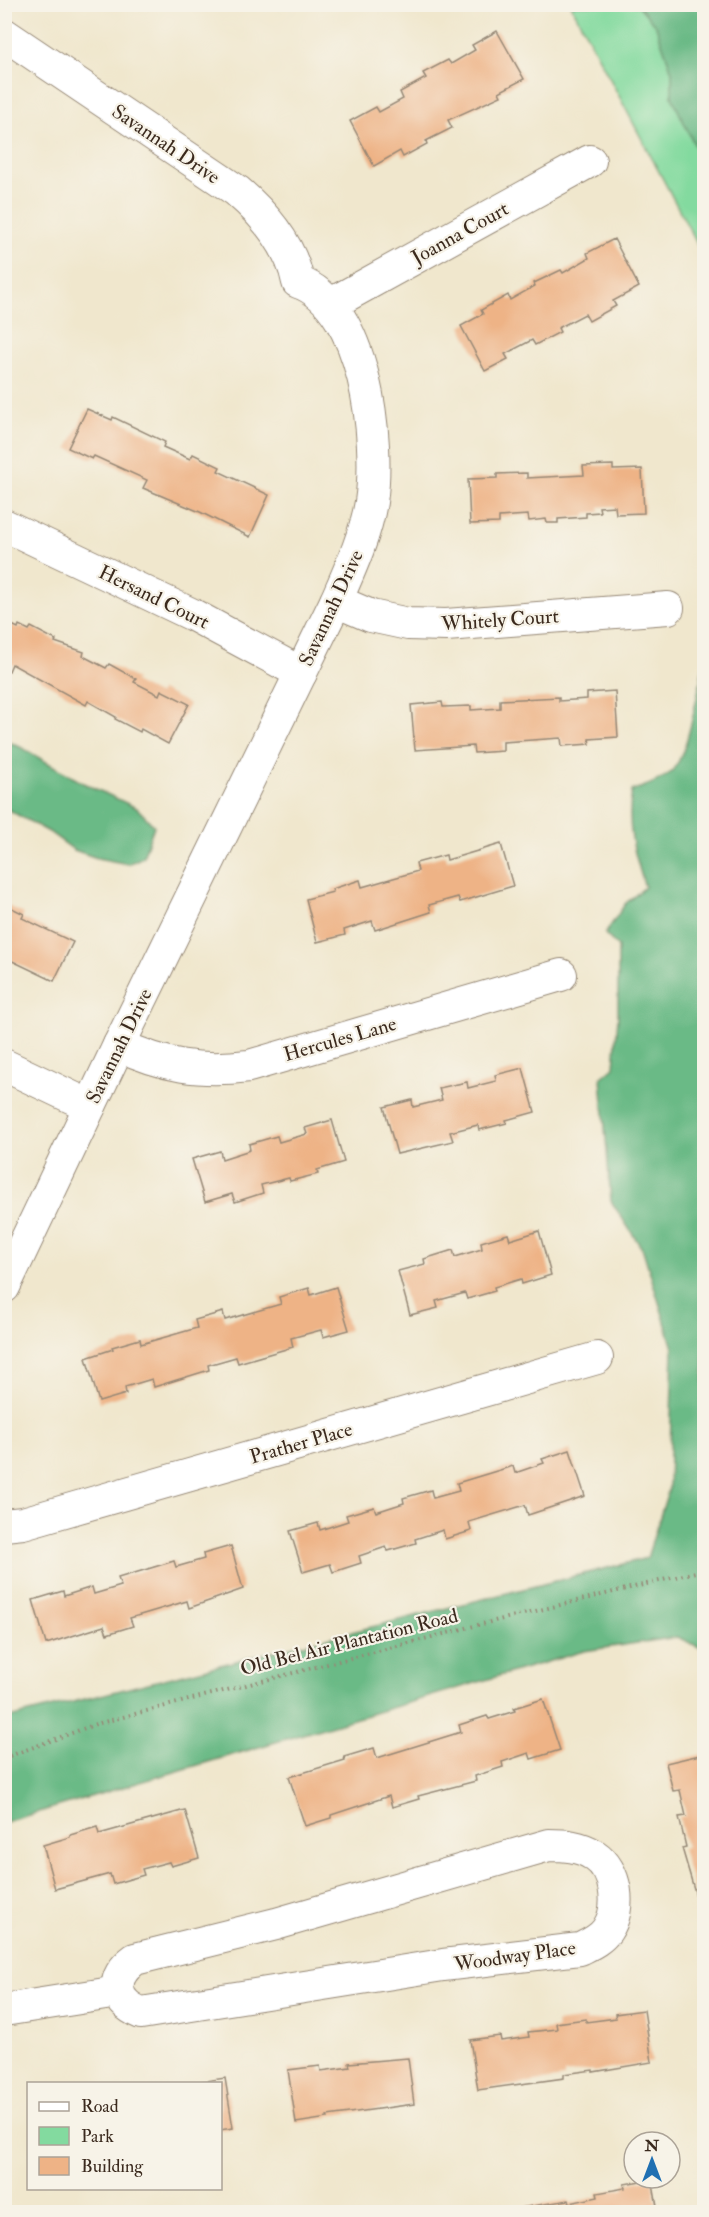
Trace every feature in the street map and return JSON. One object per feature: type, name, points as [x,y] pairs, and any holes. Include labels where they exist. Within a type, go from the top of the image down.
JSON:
[{"type":"street","name":"Savannah Drive","points":[[4,34],[244,197],[257,209],[281,241],[295,265],[298,282],[319,292],[331,304],[360,364],[371,409],[374,456],[371,503],[360,548],[4,1287]]},
{"type":"street","name":"Joanna Court","points":[[331,304],[590,161]]},
{"type":"street","name":"Hersand Court","points":[[4,525],[193,615],[301,673]]},
{"type":"street","name":"Whitely Court","points":[[336,601],[371,616],[408,624],[446,625],[669,608]]},
{"type":"street","name":"Hercules Lane","points":[[119,1045],[147,1058],[183,1067],[219,1070],[249,1066],[561,975]]},
{"type":"street","points":[[4,1065],[90,1106]]},
{"type":"street","name":"Prather Place","points":[[4,1525],[23,1524],[597,1358]]},
{"type":"street","name":"Woodway Place","points":[[549,1845],[572,1846],[593,1854],[607,1866],[614,1888],[615,1908],[607,1929],[597,1941],[580,1949],[443,1965],[141,2013],[128,2008],[118,1992],[118,1980],[124,1967],[135,1959],[276,1924],[549,1845]]},
{"type":"street","points":[[4,2010],[118,1992]]},
{"type":"path","name":"Old Bel Air Plantation Road","points":[[4,1758],[107,1721],[466,1628],[705,1570]]},
{"type":"green space","points":[[571,5],[704,5],[704,257]]},
{"type":"green space","points":[[638,5],[704,5],[704,159],[695,146],[672,97],[672,72],[656,26]]},
{"type":"green space","points":[[704,664],[704,1649],[677,1637],[584,1651],[5,1822],[5,1719],[647,1558],[669,1488],[673,1348],[643,1250],[611,1201],[601,1078],[614,1067],[618,1017],[618,947],[605,934],[625,904],[645,887],[632,839],[630,804],[632,791],[661,779],[676,765],[687,739]]},
{"type":"green space","points":[[5,742],[15,744],[83,783],[137,808],[154,826],[143,857],[128,864],[97,858],[74,850],[49,832],[5,808]]},
{"type":"building","points":[[497,31],[524,79],[499,92],[501,96],[448,120],[452,128],[426,141],[427,144],[403,157],[400,151],[374,166],[350,121],[376,107],[379,112],[403,99],[400,92],[426,78],[423,73],[448,60],[451,64],[475,50],[472,45]]},
{"type":"building","points":[[614,239],[639,287],[613,301],[616,306],[589,321],[585,314],[558,328],[560,332],[535,345],[532,340],[505,354],[508,359],[485,371],[461,326],[483,314],[481,310],[508,295],[510,300],[535,286],[534,283],[561,270],[563,273],[589,258],[587,253]]},
{"type":"building","points":[[87,409],[112,420],[113,417],[165,442],[163,447],[190,459],[193,454],[220,467],[218,471],[269,495],[250,537],[200,512],[143,488],[147,480],[94,456],[92,459],[68,448]]},
{"type":"building","points":[[613,465],[613,470],[642,469],[644,513],[616,514],[615,506],[599,507],[600,512],[586,513],[586,517],[558,519],[558,523],[547,523],[546,519],[529,521],[528,515],[499,517],[499,523],[470,524],[468,479],[497,478],[497,474],[527,473],[527,478],[584,475],[583,466]]},
{"type":"building","points":[[4,621],[18,628],[19,625],[29,630],[31,627],[56,640],[55,642],[84,652],[83,656],[106,668],[109,664],[136,679],[134,682],[159,695],[161,690],[189,704],[168,744],[141,729],[140,732],[115,719],[116,717],[88,701],[86,705],[12,664],[9,671],[4,669]]},
{"type":"building","points":[[615,691],[618,737],[589,739],[590,744],[562,746],[561,738],[503,742],[503,751],[474,753],[473,746],[415,750],[411,705],[442,702],[443,707],[471,706],[471,710],[500,708],[500,700],[559,697],[559,701],[587,699],[587,693]]},
{"type":"building","points":[[501,844],[513,886],[460,902],[458,897],[429,905],[431,912],[375,930],[372,921],[344,930],[345,935],[317,942],[306,899],[333,892],[332,889],[360,880],[362,887],[418,871],[416,863],[446,855],[447,860]]},
{"type":"building","points":[[4,904],[24,914],[22,918],[73,942],[54,981],[4,957]]},
{"type":"building","points":[[523,1068],[535,1112],[506,1120],[507,1123],[479,1130],[478,1125],[450,1132],[453,1141],[397,1154],[384,1107],[412,1100],[413,1107],[442,1100],[439,1088],[467,1082],[468,1088],[496,1081],[495,1075]]},
{"type":"building","points":[[332,1120],[344,1162],[317,1170],[318,1174],[261,1185],[263,1193],[235,1202],[232,1194],[205,1202],[192,1159],[220,1151],[222,1159],[250,1150],[249,1144],[277,1136],[279,1142],[307,1134],[305,1128]]},
{"type":"building","points":[[539,1231],[551,1275],[522,1284],[521,1279],[494,1287],[495,1291],[467,1299],[465,1293],[436,1301],[438,1308],[410,1315],[398,1271],[425,1264],[424,1259],[453,1250],[455,1257],[482,1249],[481,1242],[508,1234],[510,1240]]},
{"type":"building","points":[[336,1287],[349,1330],[323,1337],[321,1330],[291,1338],[293,1347],[238,1363],[236,1357],[208,1365],[209,1370],[154,1387],[152,1379],[125,1387],[126,1394],[99,1402],[86,1358],[140,1339],[141,1344],[197,1328],[195,1320],[223,1312],[225,1320],[281,1304],[279,1297],[309,1288],[311,1295]]},
{"type":"building","points":[[570,1450],[585,1496],[528,1515],[525,1505],[469,1522],[471,1531],[445,1539],[443,1530],[415,1539],[416,1543],[388,1551],[386,1547],[359,1556],[361,1563],[333,1572],[330,1564],[303,1572],[290,1531],[318,1523],[320,1530],[348,1521],[346,1515],[374,1507],[376,1512],[404,1503],[403,1498],[431,1490],[433,1498],[459,1491],[457,1483],[513,1466],[515,1473],[544,1463],[542,1459]]},
{"type":"building","points":[[231,1546],[243,1589],[189,1608],[187,1601],[130,1618],[133,1626],[107,1634],[104,1626],[46,1644],[33,1600],[63,1591],[64,1596],[92,1587],[94,1594],[121,1586],[118,1578],[174,1561],[176,1567],[204,1559],[203,1554]]},
{"type":"building","points":[[543,1699],[560,1750],[531,1759],[529,1753],[502,1762],[503,1767],[475,1776],[476,1781],[418,1796],[419,1799],[392,1807],[389,1796],[305,1826],[289,1777],[345,1760],[344,1757],[374,1748],[377,1758],[461,1732],[459,1725],[487,1716],[489,1719],[515,1711],[514,1708]]},
{"type":"building","points":[[704,1754],[704,1904],[699,1906],[682,1848],[686,1847],[679,1817],[686,1816],[680,1790],[673,1791],[666,1763]]},
{"type":"building","points":[[185,1810],[199,1858],[171,1866],[169,1862],[142,1869],[144,1875],[113,1884],[110,1874],[55,1889],[43,1845],[97,1827],[99,1834]]},
{"type":"building","points":[[644,2010],[652,2062],[593,2072],[593,2070],[564,2074],[564,2078],[478,2090],[470,2040],[500,2036],[501,2041],[529,2037],[528,2032],[557,2029],[556,2023],[616,2018],[615,2014]]},
{"type":"building","points":[[408,2058],[414,2104],[327,2116],[328,2118],[296,2123],[288,2070],[320,2066],[321,2071],[350,2067],[349,2063]]},
{"type":"building","points":[[225,2078],[233,2128],[222,2130],[222,2082],[199,2082]]},
{"type":"building","points":[[622,2189],[654,2190],[658,2212],[495,2212],[569,2200],[570,2203],[598,2197],[597,2193]]},
{"type":"building","points":[[488,2207],[489,2212],[460,2212],[460,2211]]}]
